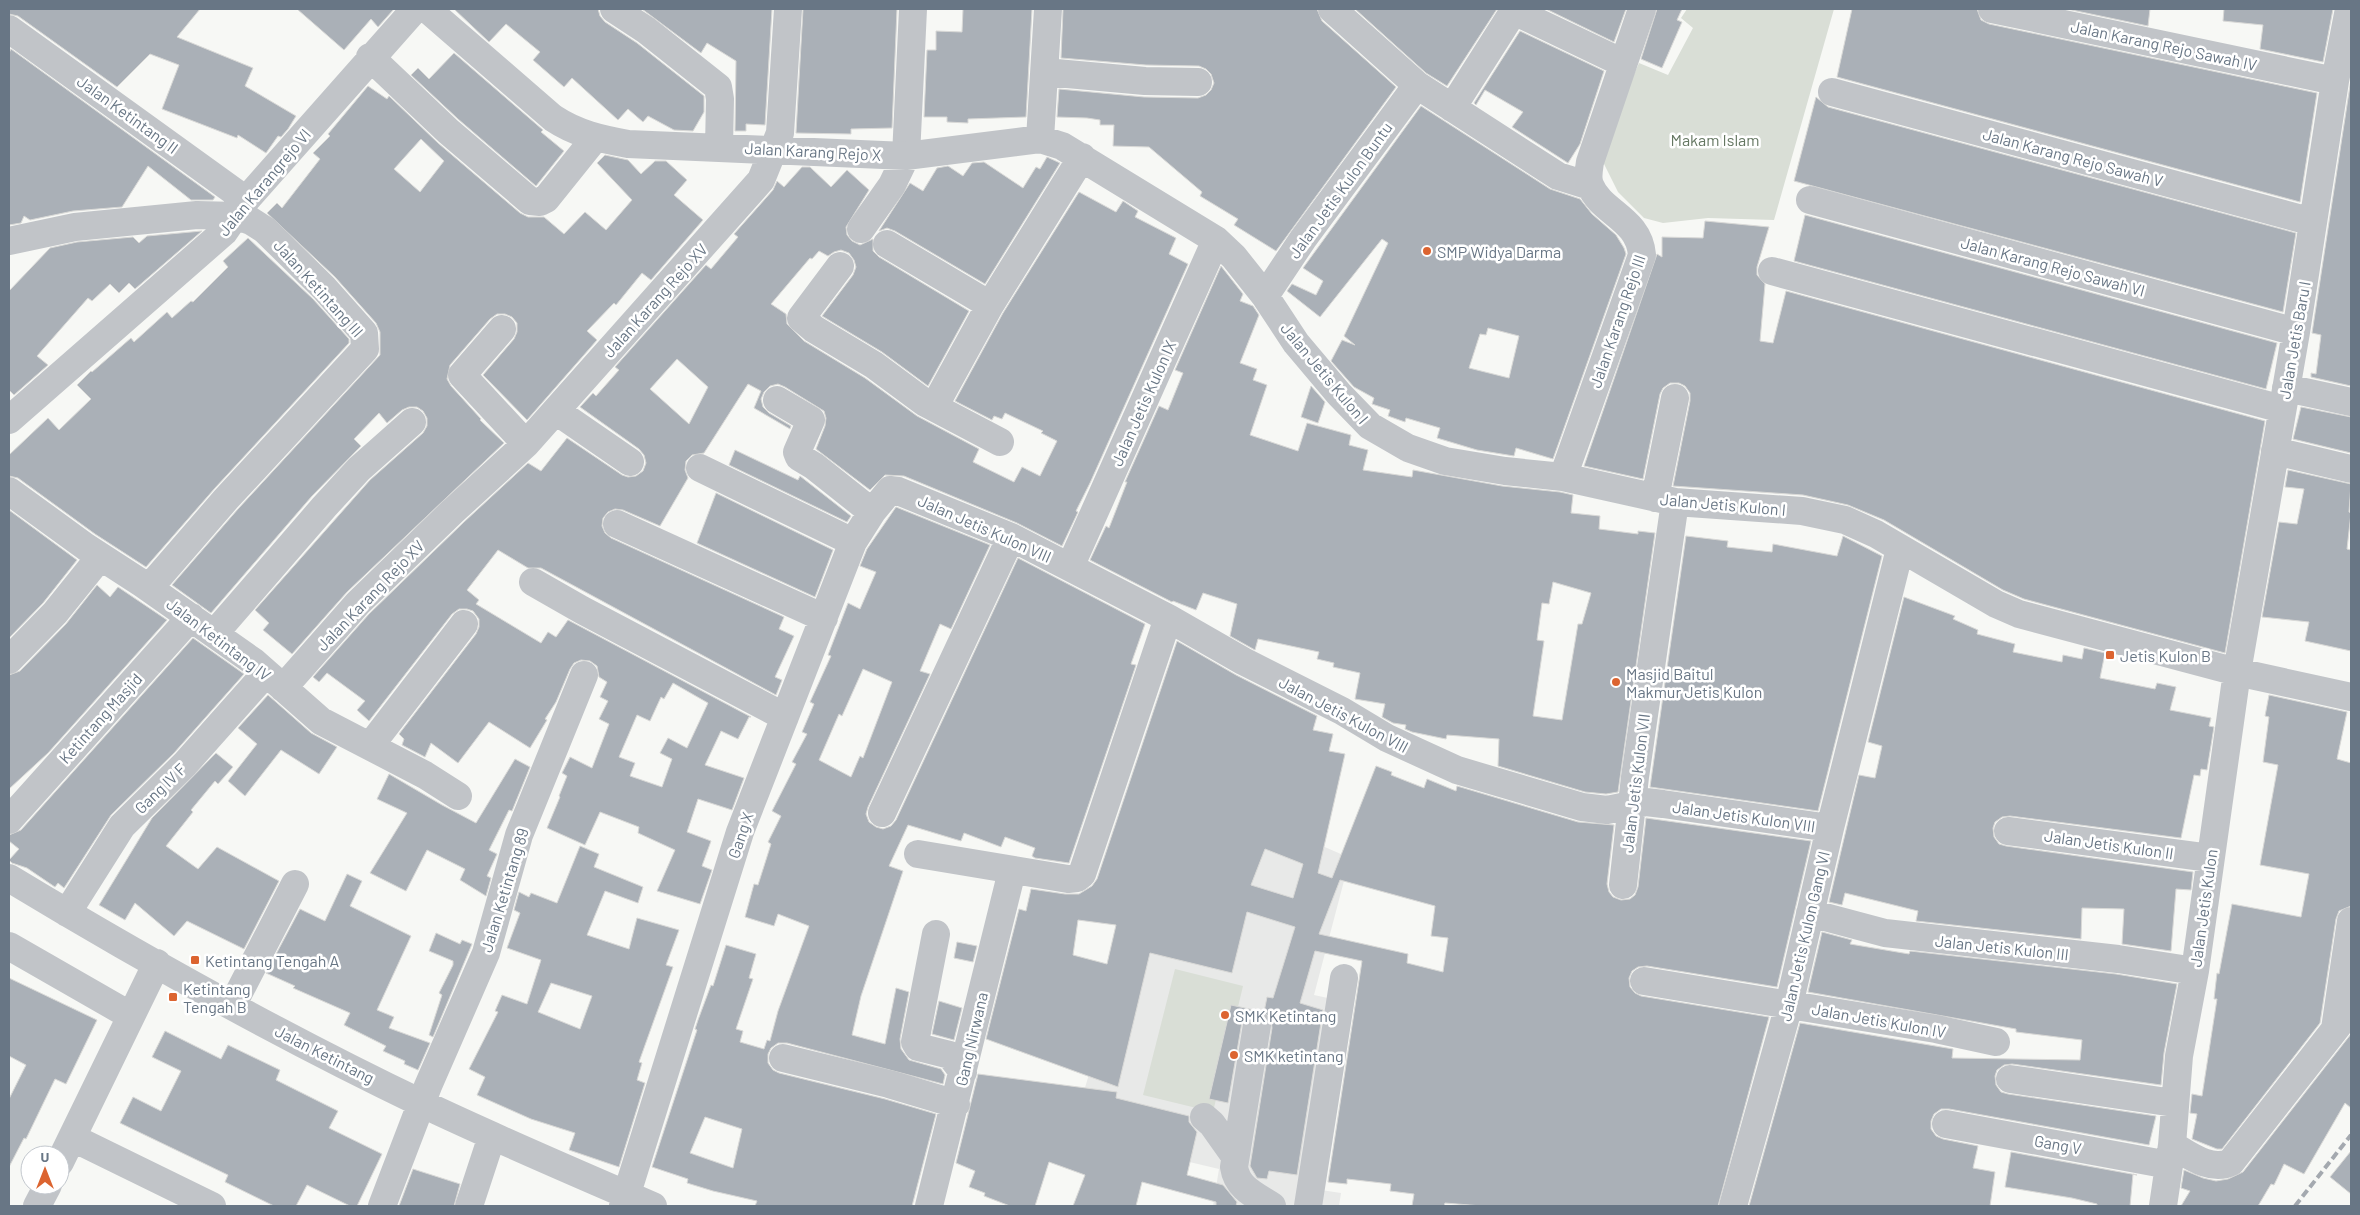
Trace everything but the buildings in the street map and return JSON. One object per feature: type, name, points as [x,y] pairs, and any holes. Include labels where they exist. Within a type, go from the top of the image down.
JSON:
[{"type":"street","name":"Jalan Karangrejo VI","points":[[13,407],[224,232],[241,208],[370,57],[415,9]]},
{"type":"street","name":"Jalan Karang Rejo X","points":[[427,9],[553,118],[571,130],[595,138],[628,144],[906,156],[1040,140],[1062,146],[1082,157],[1216,240]]},
{"type":"street","points":[[614,9],[646,30],[718,87],[720,99],[719,147]]},
{"type":"street","name":"Jalan Karang Rejo XV","points":[[274,681],[526,444],[761,180],[780,133],[788,9]]},
{"type":"street","points":[[861,229],[892,185],[906,156],[913,9]]},
{"type":"street","points":[[1040,140],[1048,9]]},
{"type":"street","points":[[1332,9],[1417,85],[1558,176],[1590,186],[1588,175],[1590,162],[1642,9]]},
{"type":"street","name":"Jalan Karang Rejo Sawah IV","points":[[1992,9],[2335,81]]},
{"type":"street","name":"Jalan Jetis Baru I","points":[[2237,672],[2296,332],[2335,81],[2350,9]]},
{"type":"street","points":[[1452,108],[1515,10],[1623,63]]},
{"type":"street","name":"Jalan Ketintang II","points":[[9,29],[241,208]]},
{"type":"street","points":[[370,57],[448,131],[530,201],[540,202],[546,199],[595,138]]},
{"type":"street","points":[[1045,72],[1145,81],[1198,82]]},
{"type":"street","name":"Jalan Jetis Kulon Buntu","points":[[1265,296],[1304,239],[1417,85]]},
{"type":"street","name":"Jalan Karang Rejo Sawah V","points":[[1832,92],[2313,222]]},
{"type":"street","points":[[934,407],[990,305],[1082,157]]},
{"type":"street","name":"Jalan Karang Rejo III","points":[[1563,477],[1642,255],[1641,242],[1634,231],[1590,186]]},
{"type":"street","name":"Jalan Karang Rejo Sawah VI","points":[[1810,200],[2296,332]]},
{"type":"street","name":"Jalan Ketintang III","points":[[9,241],[75,227],[196,215],[241,208],[251,221],[265,230],[292,255],[364,333],[365,349],[226,498],[149,588]]},
{"type":"street","name":"Jalan Jetis Kulon I","points":[[1216,240],[1234,257],[1265,296],[1296,343],[1370,426],[1408,448],[1445,461],[1505,472],[1563,477],[1665,500],[1802,510],[1825,515],[1859,526],[1996,604],[2020,614],[2237,672],[2351,697]]},
{"type":"street","name":"Jalan Jetis Kulon IX","points":[[1070,567],[1216,240]]},
{"type":"street","points":[[887,244],[990,305]]},
{"type":"street","points":[[840,266],[801,318],[814,329],[874,365],[934,407],[1000,442]]},
{"type":"street","points":[[1772,271],[2284,399],[2351,402]]},
{"type":"street","points":[[502,329],[462,375],[526,444]]},
{"type":"street","name":"Jalan Jetis Kulon VII","points":[[1623,885],[1675,398]]},
{"type":"street","points":[[777,400],[811,420],[797,452],[799,457],[814,466],[872,512]]},
{"type":"street","points":[[556,411],[630,462]]},
{"type":"street","points":[[214,634],[359,469],[412,422]]},
{"type":"street","points":[[2275,451],[2351,469]]},
{"type":"street","points":[[700,468],[853,542]]},
{"type":"street","name":"Jalan Ketintang IV","points":[[9,490],[100,557],[149,588],[254,662],[321,721],[425,775],[458,796]]},
{"type":"street","name":"Jalan Jetis Kulon VIII","points":[[890,490],[898,491],[1011,536],[1168,618],[1243,661],[1342,711],[1387,738],[1457,770],[1582,807],[1606,810],[1646,802],[1830,828]]},
{"type":"street","name":"Gang X","points":[[625,1200],[740,832],[853,542],[872,512],[890,490]]},
{"type":"street","points":[[617,524],[824,618]]},
{"type":"street","points":[[882,813],[1011,536]]},
{"type":"street","name":"Jalan Jetis Kulon Gang VI","points":[[1733,1206],[1789,1005],[1830,828],[1900,549]]},
{"type":"street","points":[[9,660],[55,613],[100,557]]},
{"type":"street","points":[[533,582],[582,610],[785,717]]},
{"type":"street","name":"Ketintang Masjid","points":[[9,820],[191,617]]},
{"type":"street","points":[[918,854],[1068,880],[1077,878],[1082,874],[1168,618]]},
{"type":"street","points":[[370,746],[464,624]]},
{"type":"street","name":"Jalan Jetis Kulon","points":[[2163,1206],[2170,1155],[2179,1056],[2195,971],[2237,672]]},
{"type":"street","name":"Jalan Ketintang 89","points":[[382,1206],[422,1103],[486,953],[519,835],[584,675]]},
{"type":"street","name":"Gang IV F","points":[[67,913],[122,826],[274,681]]},
{"type":"street","name":"Jalan Jetis Kulon II","points":[[2008,831],[2210,858]]},
{"type":"street","name":"Gang Nirwana","points":[[929,1206],[956,1104],[1012,871]]},
{"type":"street","name":"Jalan Ketintang","points":[[9,878],[232,1006],[422,1103],[625,1200],[654,1206]]},
{"type":"street","points":[[232,1006],[295,884]]},
{"type":"street","name":"Jalan Jetis Kulon III","points":[[1810,913],[1885,933],[2118,959],[2195,971]]},
{"type":"street","points":[[2170,1155],[2210,1165],[2224,1165],[2231,1162],[2343,1019],[2351,921]]},
{"type":"street","points":[[936,934],[915,1042],[918,1047],[950,1055],[963,1072]]},
{"type":"street","points":[[9,946],[130,1016]]},
{"type":"street","points":[[69,1145],[156,963]]},
{"type":"street","points":[[1308,1206],[1344,978]]},
{"type":"street","name":"Jalan Jetis Kulon IV","points":[[1644,981],[1936,1029],[1996,1042]]},
{"type":"street","points":[[1257,1026],[1234,1155],[1235,1178],[1242,1186],[1272,1206]]},
{"type":"street","points":[[783,1058],[889,1084],[956,1104]]},
{"type":"street","points":[[2010,1078],[2174,1103]]},
{"type":"street","points":[[1204,1116],[1234,1155]]},
{"type":"street","name":"Gang V","points":[[1946,1124],[2170,1155]]},
{"type":"street","points":[[469,1206],[492,1136]]},
{"type":"street","points":[[73,1138],[206,1205]]},
{"type":"shaded area","name":"SMK Ketintang","points":[[1225,815],[1304,838],[1350,858],[1314,995],[1346,1002],[1321,1190],[1341,1193],[1339,1206],[1213,1206],[1219,1169],[1071,1134],[1103,1028]]},
{"type":"green space","name":"Makam Islam","points":[[1687,9],[1834,9],[1774,220],[1708,218],[1663,223],[1644,218],[1618,192],[1599,154],[1639,63],[1668,75],[1693,28],[1681,18]]},
{"type":"green space","points":[[1175,969],[1243,986],[1213,1112],[1143,1095]]},
{"type":"railway","points":[[2295,1206],[2351,1135]]},
{"type":"place","name":"SMP Widya Darma","points":[[1427,251]]},
{"type":"place","name":"Jetis Kulon B","points":[[2110,655]]},
{"type":"place","name":"Masjid Baitul Makmur Jetis Kulon","points":[[1616,682]]},
{"type":"place","name":"Ketintang Tengah A","points":[[195,960]]},
{"type":"place","name":"Ketintang Tengah B","points":[[173,997]]},
{"type":"place","name":"SMK Ketintang","points":[[1225,1015]]},
{"type":"place","name":"SMK ketintang","points":[[1234,1055]]}]
